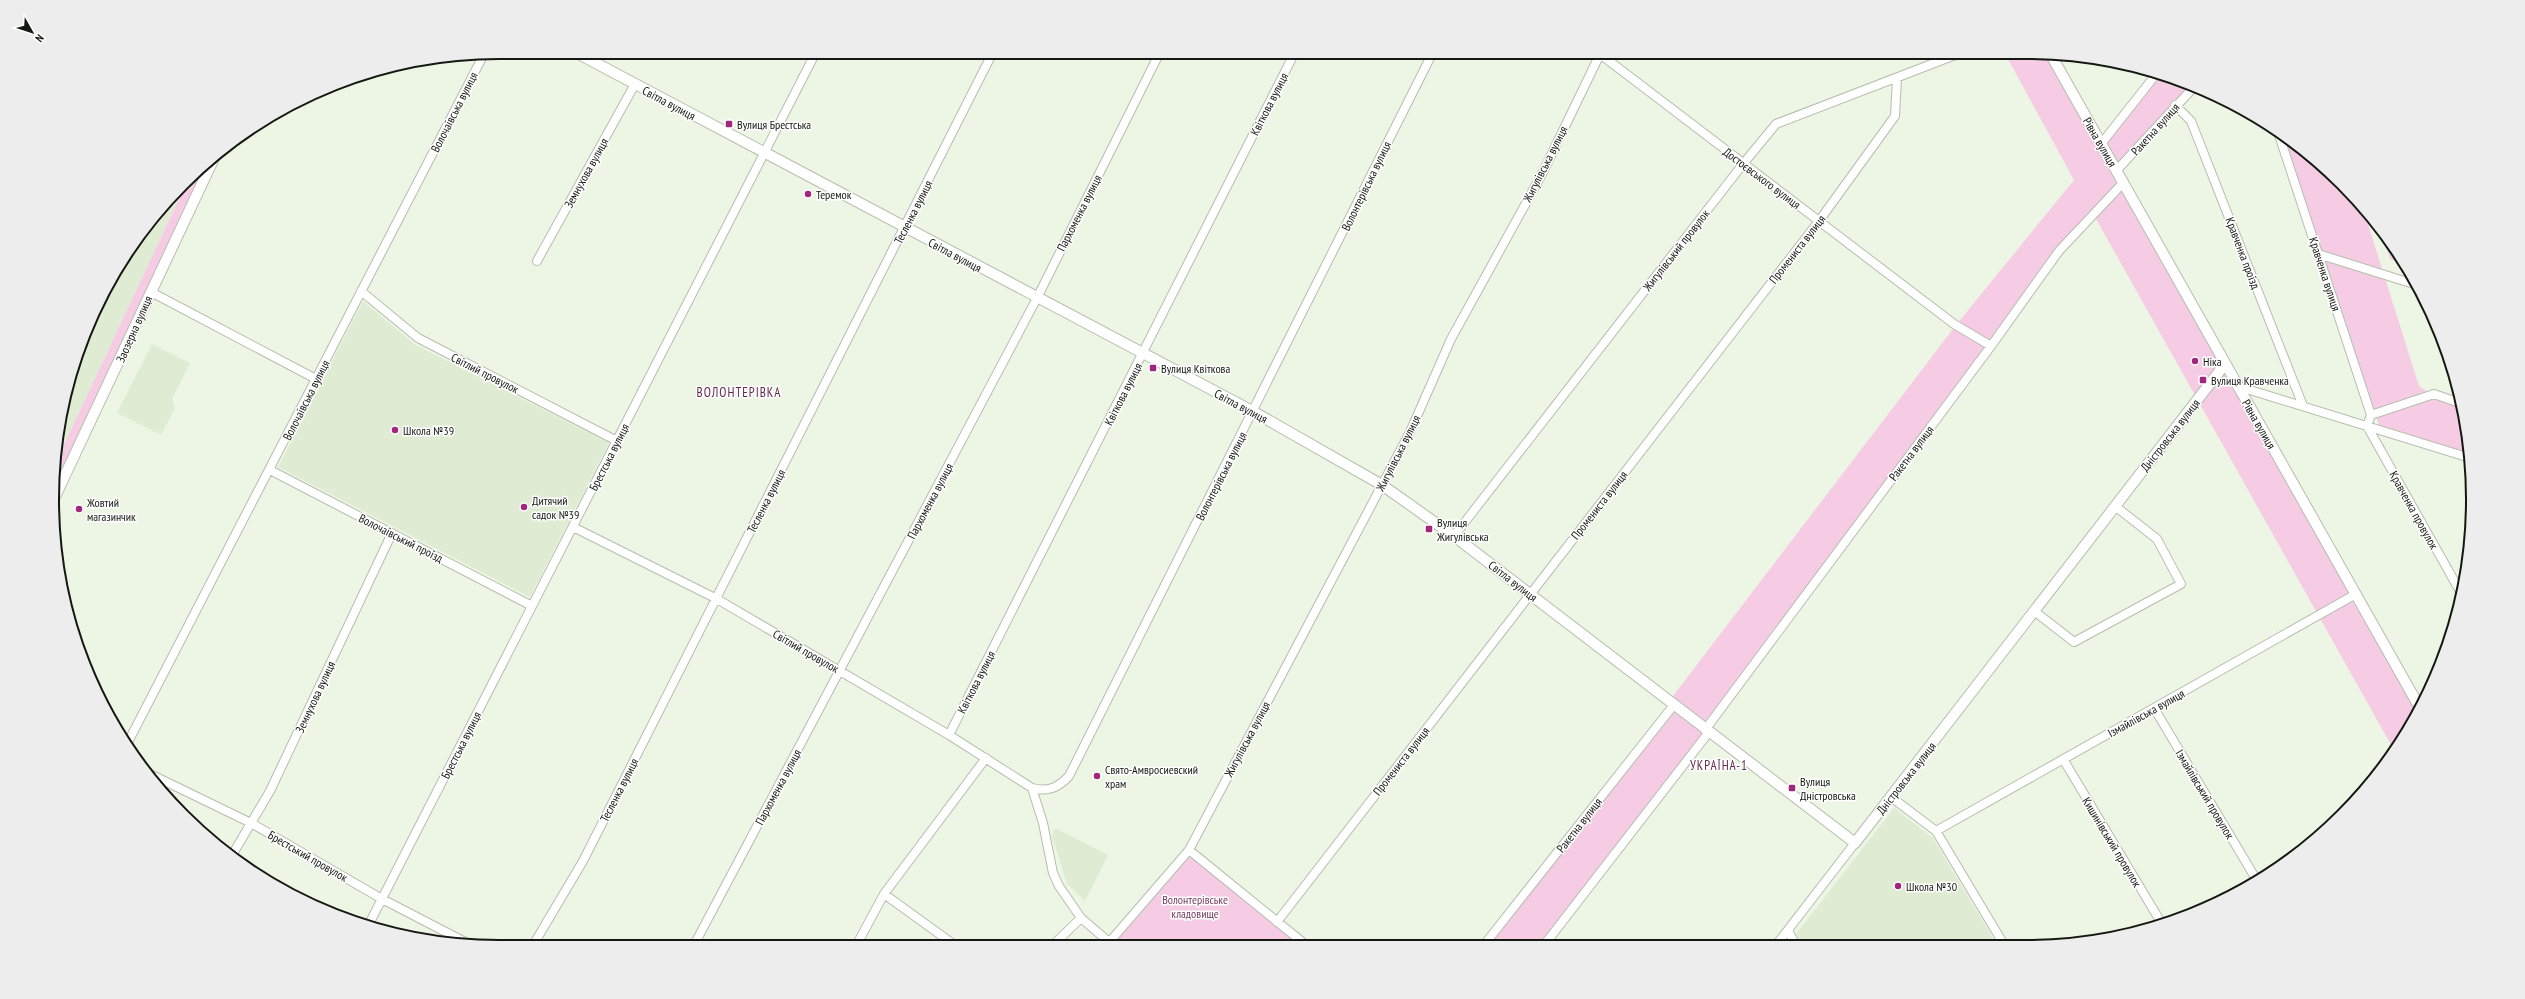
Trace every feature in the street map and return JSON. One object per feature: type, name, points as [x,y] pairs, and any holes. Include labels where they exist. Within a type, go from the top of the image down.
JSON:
[{"type":"street","name":"Світла вулиця","points":[[588,59],[1036,298],[1254,412],[1382,484],[1454,536],[1673,706],[1855,843]]},
{"type":"street","name":"Брестська вулиця","points":[[371,921],[812,59]]},
{"type":"street","name":"Тесленка вулиця","points":[[536,940],[583,861],[990,59]]},
{"type":"street","name":"Пархоменка вулиця","points":[[696,940],[1036,298],[1156,59]]},
{"type":"street","name":"Квіткова вулиця","points":[[949,735],[1144,354],[1292,59]]},
{"type":"street","name":"Волонтерівська вулиця","points":[[1032,788],[1043,791],[1052,789],[1069,776],[1254,412],[1430,59]]},
{"type":"street","name":"Жигулівська вулиця","points":[[1111,940],[1188,850],[1410,432],[1452,339],[1542,174],[1595,59]]},
{"type":"street","name":"Достоєвського вулиця","points":[[1606,59],[1954,324],[1991,346]]},
{"type":"street","name":"Жигулівський провулок","points":[[1454,536],[1743,164],[1776,124],[1945,59]]},
{"type":"street","name":"Волочаївська вулиця","points":[[130,739],[481,60]]},
{"type":"street","name":"Рівна вулиця","points":[[2054,60],[2417,702]]},
{"type":"street","name":"Промениста вулиця","points":[[1277,922],[1529,594],[1819,221],[1895,116],[1897,78]]},
{"type":"street","points":[[2101,144],[2153,78]]},
{"type":"street","name":"Земнухова вулиця","points":[[538,261],[635,84]]},
{"type":"street","name":"Ракетна вулиця","points":[[2116,171],[2175,105],[2190,91]]},
{"type":"street","name":"Кравченка проїзд","points":[[2175,105],[2191,121],[2303,406]]},
{"type":"street","name":"Кравченка вулиця","points":[[2281,141],[2371,415]]},
{"type":"street","name":"Заозерна вулиця","points":[[59,487],[210,168]]},
{"type":"street","name":"Ракетна вулиця","points":[[1548,940],[1707,731],[1991,346],[2059,251],[2123,183]]},
{"type":"street","points":[[2318,254],[2409,282]]},
{"type":"street","name":"Світлий провулок","points":[[362,291],[418,338],[617,441]]},
{"type":"street","points":[[151,292],[316,379]]},
{"type":"street","name":"Дністровська вулиця","points":[[1780,940],[2225,364]]},
{"type":"street","points":[[2238,386],[2463,456]]},
{"type":"street","points":[[2367,426],[2371,415],[2434,394],[2455,401]]},
{"type":"street","name":"Кравченка провулок","points":[[2367,426],[2458,587]]},
{"type":"street","name":"Волочаївський проїзд","points":[[270,470],[532,606]]},
{"type":"street","points":[[2034,611],[2074,642],[2181,584],[2157,538],[2115,506]]},
{"type":"street","name":"Світлий провулок","points":[[573,527],[717,599],[949,735],[1032,788]]},
{"type":"street","name":"Земнухова вулиця","points":[[234,851],[270,791],[392,533]]},
{"type":"street","name":"Ізмайлівська вулиця","points":[[1936,831],[2356,594]]},
{"type":"street","name":"Ракетна вулиця","points":[[1488,940],[1673,706]]},
{"type":"street","name":"Ізмайлівський провулок","points":[[2154,708],[2254,876]]},
{"type":"street","points":[[859,940],[884,894],[986,758]]},
{"type":"street","name":"Кишинівський провулок","points":[[2063,759],[2159,919]]},
{"type":"street","name":"Брестський провулок","points":[[158,778],[251,823],[382,899],[456,937]]},
{"type":"street","points":[[1032,788],[1043,823],[1053,873],[1081,918],[1104,940]]},
{"type":"street","points":[[1891,797],[1936,831],[2000,940]]},
{"type":"street","points":[[1188,850],[1300,940]]},
{"type":"street","points":[[884,894],[948,940]]},
{"type":"street","points":[[1058,940],[1081,918]]},
{"type":"street","points":[[1788,930],[1794,940]]},
{"type":"shaded area","points":[[181,196],[62,448],[67,414],[74,385],[82,358],[104,305],[133,255],[150,231]]},
{"type":"shaded area","name":"Школа №39","points":[[363,301],[414,344],[609,443],[530,597],[278,467]]},
{"type":"shaded area","points":[[152,344],[190,363],[172,399],[175,408],[161,435],[117,413]]},
{"type":"shaded area","name":"Школа №30","points":[[1894,808],[1933,838],[1994,940],[1800,940],[1796,934]]},
{"type":"shaded area","points":[[1055,828],[1108,855],[1085,901],[1067,884],[1052,836]]},
{"type":"green space","points":[[2008,59],[2051,60],[2101,149],[2156,79],[2186,90],[2172,103],[2114,171],[2416,704],[2391,745],[2091,210],[2057,248],[1704,733],[1544,940],[1492,940],[1678,706],[1670,700],[1956,325],[2074,180]]},
{"type":"green space","points":[[2287,145],[2316,168],[2337,188],[2367,221],[2419,386],[2438,399],[2456,404],[2463,452],[2379,425]]},
{"type":"green space","points":[[210,168],[60,484],[62,448],[181,196]]},
{"type":"green space","points":[[2386,247],[2395,261],[2390,259]]},
{"type":"green space","name":"Волонтерівське кладовище","points":[[1189,850],[1300,940],[1111,940]]},
{"type":"place","name":"Вулиця Брестська","points":[[729,124]]},
{"type":"place","name":"Теремок","points":[[808,194]]},
{"type":"place","name":"Ніка","points":[[2195,361]]},
{"type":"place","name":"Вулиця Квіткова","points":[[1153,368]]},
{"type":"place","name":"Вулиця Кравченка","points":[[2203,380]]},
{"type":"place","name":"Школа №39","points":[[395,430]]},
{"type":"place","name":"Дитячий садок №39","points":[[524,507]]},
{"type":"place","name":"Жовтий магазинчик","points":[[79,509]]},
{"type":"place","name":"Вулиця Жигулівська","points":[[1429,529]]},
{"type":"place","name":"Свято-Амвросиевский храм","points":[[1097,776]]},
{"type":"place","name":"Вулиця Дністровська","points":[[1792,788]]},
{"type":"place","name":"Школа №30","points":[[1898,886]]},
{"type":"district","name":"ВОЛОНТЕРІВКА","points":[[739,392]]},
{"type":"district","name":"УКРАЇНА-1","points":[[1719,765]]}]
